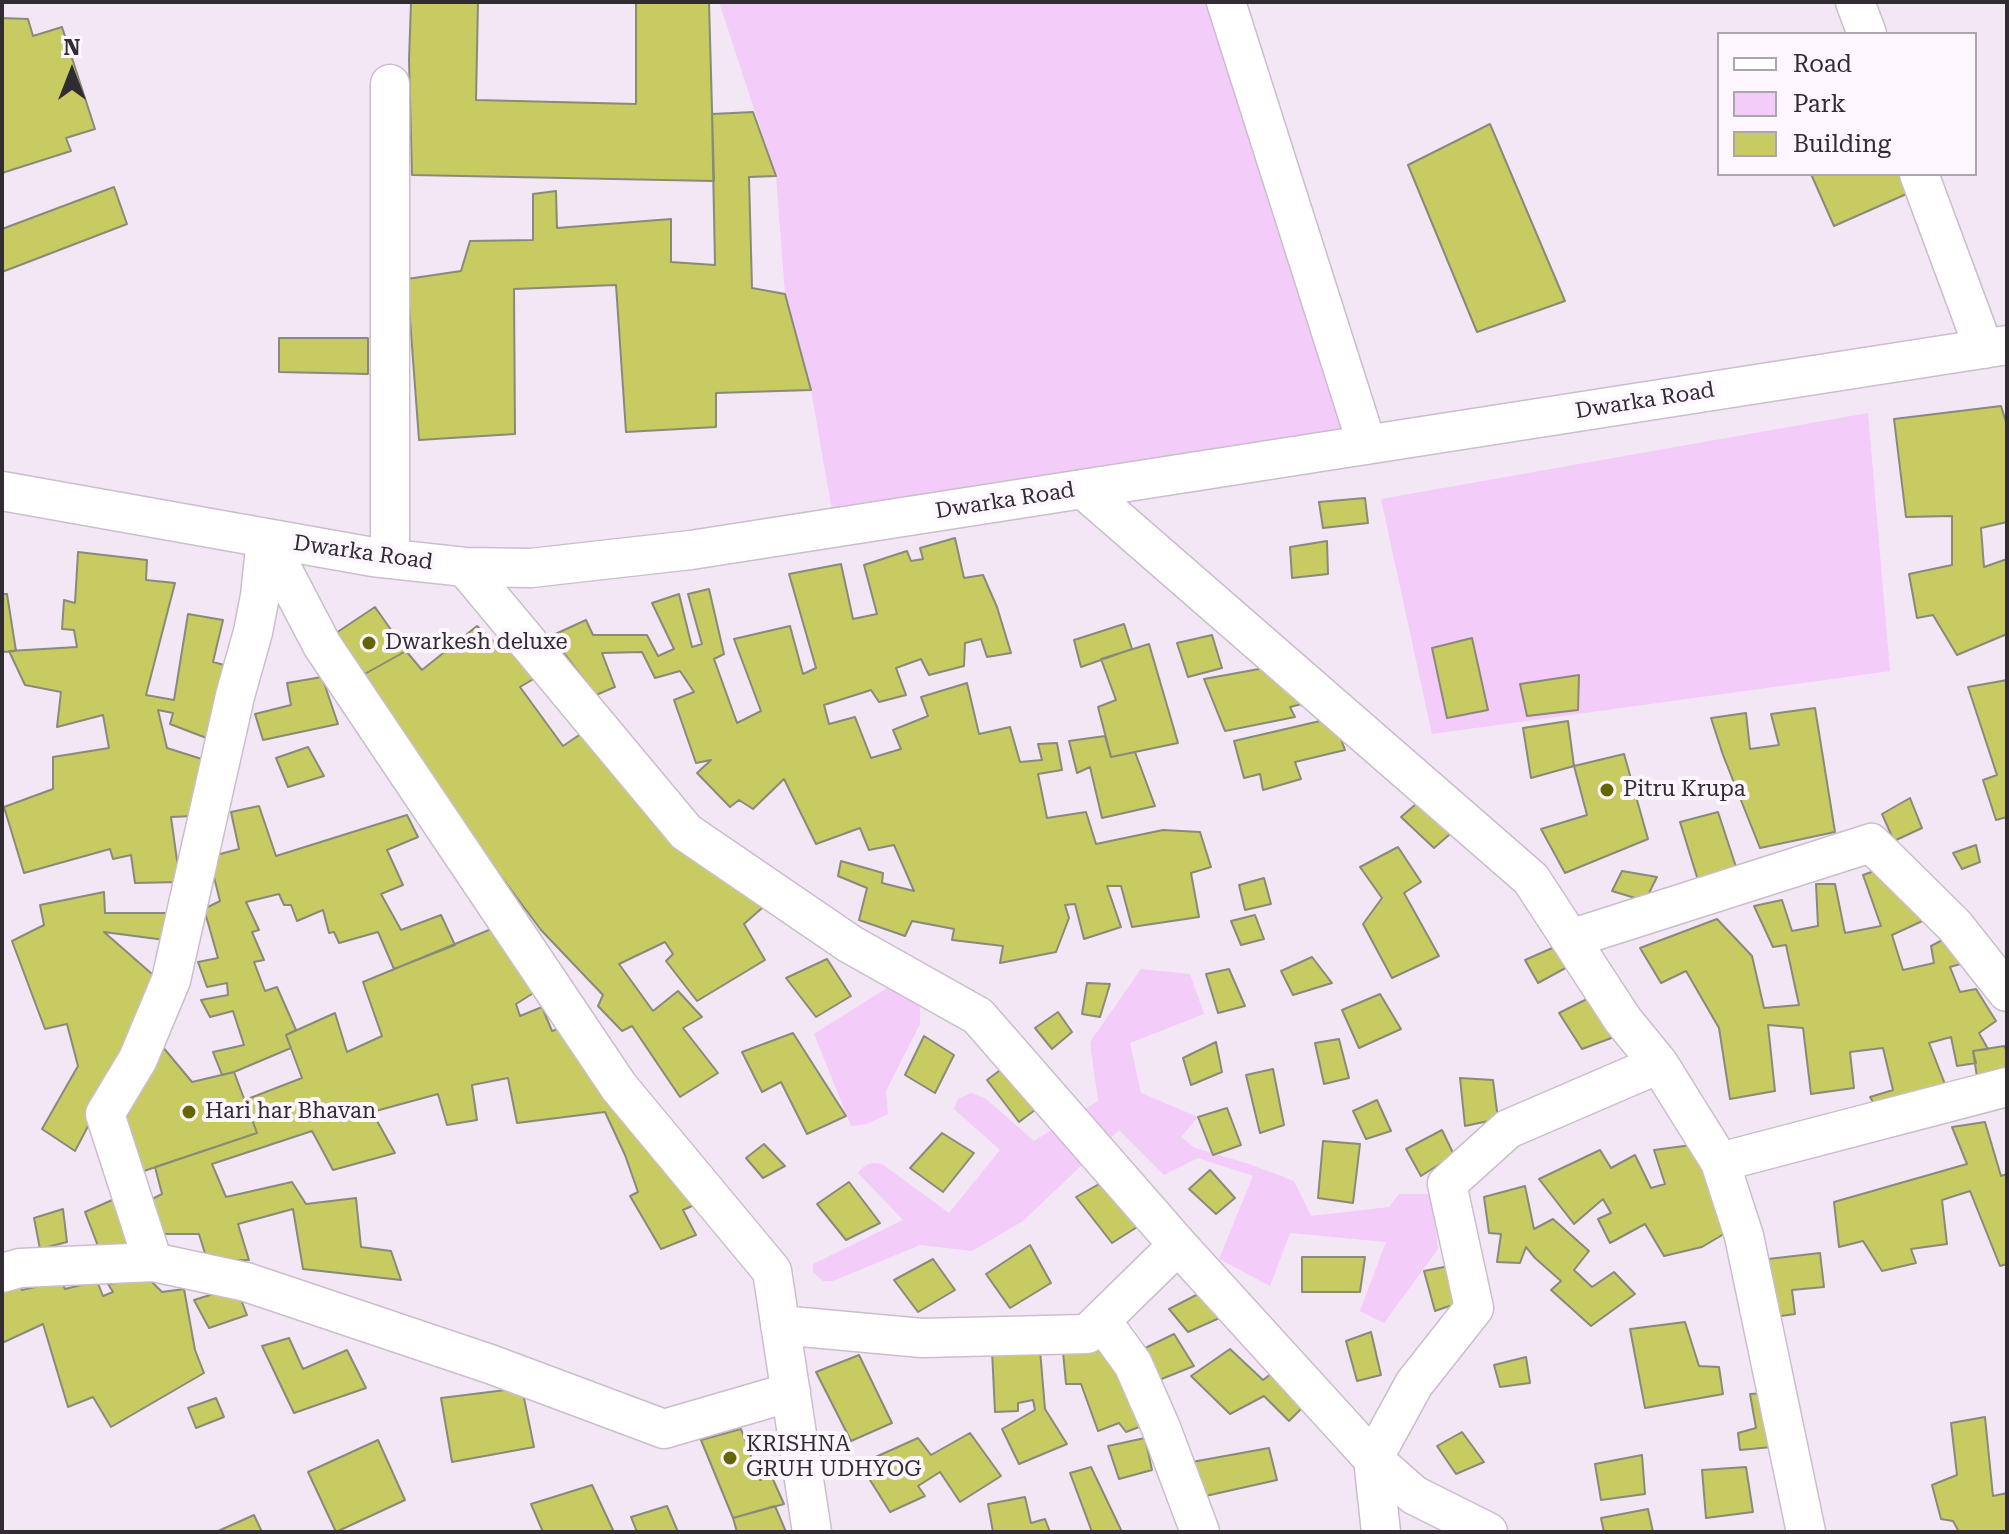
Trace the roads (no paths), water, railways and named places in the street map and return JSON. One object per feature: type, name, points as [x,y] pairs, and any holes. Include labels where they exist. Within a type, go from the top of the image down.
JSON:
[{"type":"street","points":[[1226,2],[1367,445]]},
{"type":"street","points":[[1855,2],[1866,32]]},
{"type":"street","points":[[390,84],[390,559]]},
{"type":"street","points":[[1920,176],[1995,347]]},
{"type":"street","name":"Dwarka Road","points":[[2,491],[390,559],[465,567],[531,568],[691,550],[1995,347]]},
{"type":"street","points":[[1083,489],[1531,879],[1623,1020],[1659,1064],[1720,1162],[1744,1236],[1806,1532]]},
{"type":"street","points":[[153,1262],[105,1114],[138,1059],[171,980],[235,696],[253,632],[266,538]]},
{"type":"street","points":[[266,538],[322,645],[619,1087],[772,1271],[812,1532]]},
{"type":"street","points":[[465,567],[686,832],[850,944],[978,1016],[1178,1245],[1373,1459],[1414,1495],[1488,1532]]},
{"type":"street","points":[[1570,939],[1871,843],[1955,926],[2007,992]]},
{"type":"street","points":[[1381,1532],[1373,1459],[1414,1384],[1474,1308],[1447,1184],[1508,1129],[1659,1064]]},
{"type":"street","points":[[1720,1162],[2007,1087]]},
{"type":"street","points":[[780,1325],[922,1338],[1087,1334],[1178,1245]]},
{"type":"street","points":[[2,1273],[20,1268],[153,1262],[246,1282],[490,1364],[664,1429],[791,1392]]},
{"type":"street","points":[[1101,1320],[1133,1364],[1200,1532]]},
{"type":"place","name":"Dwarkesh deluxe","points":[[369,643]]},
{"type":"place","name":"Pitru Krupa","points":[[1607,790]]},
{"type":"place","name":"Hari har Bhavan","points":[[189,1112]]},
{"type":"place","name":"KRISHNA GRUH UDHYOG","points":[[730,1458]]}]
